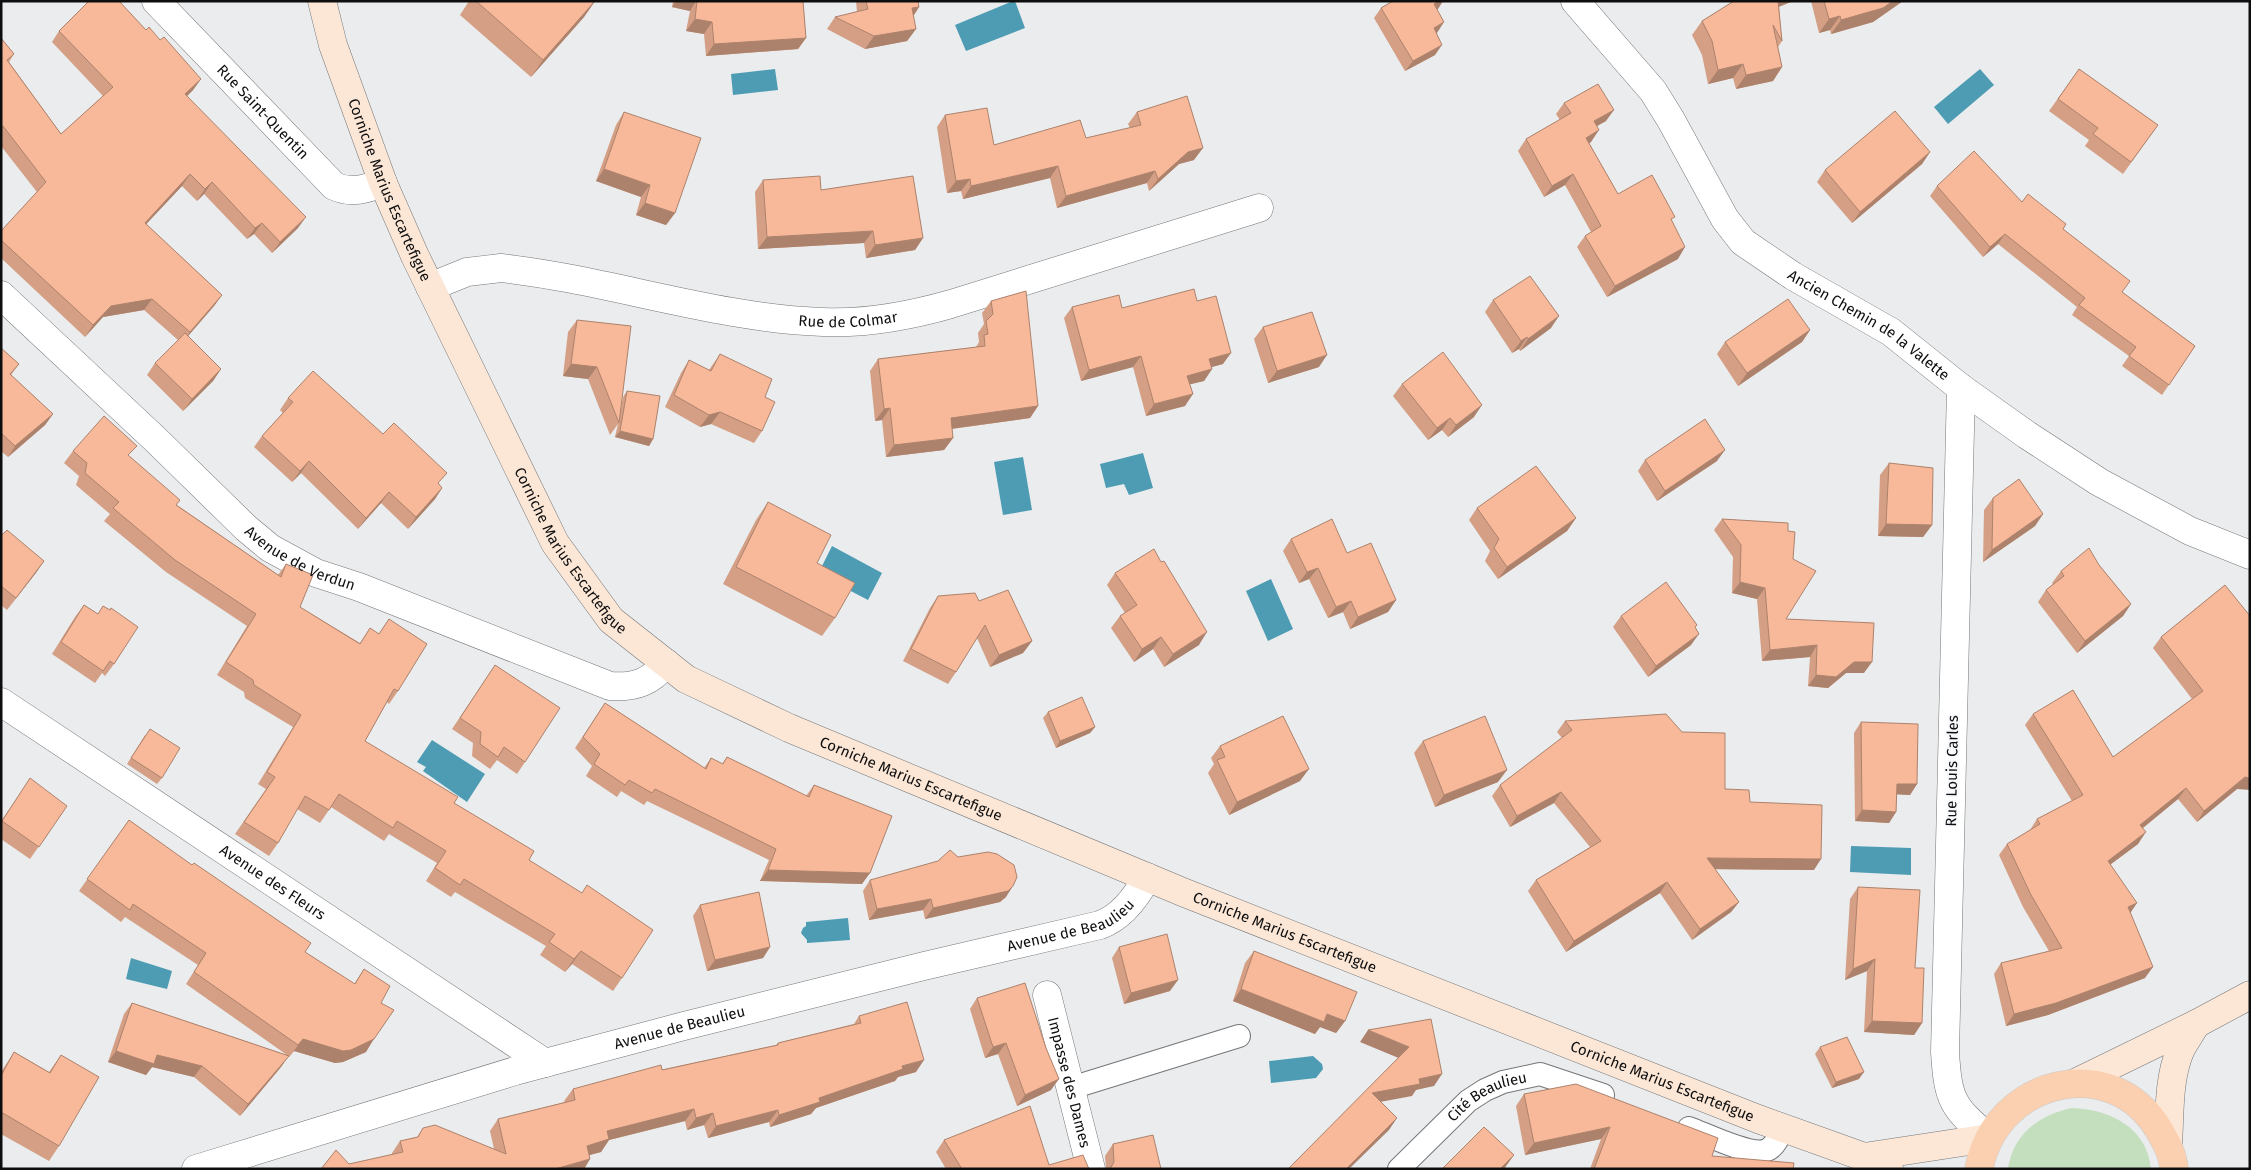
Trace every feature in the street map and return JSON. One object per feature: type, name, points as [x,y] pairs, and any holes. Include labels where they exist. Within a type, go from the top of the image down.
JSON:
[{"type":"main road","name":"Corniche Marius Escartefigue","points":[[322,1],[334,45],[383,183],[430,287],[555,543],[611,620],[686,679],[789,728],[1147,877],[1782,1128],[1864,1157],[1889,1169]]},
{"type":"main road","points":[[2075,1083],[2196,1024],[2250,995]]},
{"type":"main road","points":[[2171,1157],[2172,1084],[2175,1066],[2180,1051],[2196,1024]]},
{"type":"main road","points":[[1978,1157],[2004,1115],[2025,1098],[2049,1087],[2075,1083],[2104,1087],[2131,1100],[2153,1120],[2171,1157]]},
{"type":"main road","name":"Corniche Marius Escartefigue","points":[[1864,1157],[1978,1157]]},
{"type":"street","name":"Rue Saint-Quentin","points":[[156,1],[334,186],[346,191],[383,183]]},
{"type":"street","name":"Ancien Chemin de la Valette","points":[[1575,1],[1653,92],[1671,120],[1714,201],[1740,238],[1793,276],[1891,332],[1960,388],[2099,482],[2190,531],[2250,555]]},
{"type":"street","name":"Rue de Colmar","points":[[430,287],[467,272],[501,268],[762,315],[824,322],[871,320],[918,314],[1260,208]]},
{"type":"street","name":"Avenue de Verdun","points":[[1,295],[155,439],[246,528],[270,548],[297,564],[610,686],[626,687],[644,683],[656,675],[666,663]]},
{"type":"street","name":"Rue Louis Carles","points":[[1960,388],[1945,1052],[1948,1081],[1956,1105],[1964,1117],[1978,1157]]},
{"type":"street","name":"Avenue des Fleurs","points":[[1,702],[545,1063]]},
{"type":"street","name":"Avenue de Beaulieu","points":[[196,1169],[545,1063],[885,975],[1100,925],[1119,916],[1134,898],[1147,877]]},
{"type":"street","name":"Impasse des Dames","points":[[1047,995],[1091,1169]]},
{"type":"lane","points":[[1071,1088],[1239,1036]]},
{"type":"lane","name":"Cité Beaulieu","points":[[1399,1169],[1468,1101],[1485,1090],[1503,1082],[1540,1074],[1565,1081],[1621,1102]]},
{"type":"lane","points":[[1668,1120],[1745,1149],[1762,1151],[1769,1150],[1774,1145],[1782,1128]]},
{"type":"green space","points":[[2072,1108],[2099,1112],[2124,1123],[2142,1142],[2148,1154],[2151,1169],[2008,1169],[2015,1146],[2030,1128],[2049,1116]]},
{"type":"water","points":[[1015,1],[1025,28],[966,51],[955,25]]},
{"type":"water","points":[[775,69],[778,90],[733,95],[731,74]]},
{"type":"water","points":[[1980,69],[1994,85],[1948,124],[1934,107]]},
{"type":"water","points":[[1143,453],[1153,488],[1129,495],[1124,484],[1106,488],[1100,464]]},
{"type":"water","points":[[1023,457],[1032,510],[1003,515],[994,462]]},
{"type":"water","points":[[832,546],[882,573],[868,600],[818,574]]},
{"type":"water","points":[[1271,579],[1293,629],[1268,641],[1246,591]]},
{"type":"water","points":[[432,740],[485,774],[467,802],[423,771],[426,767],[417,762]]},
{"type":"water","points":[[1851,846],[1911,848],[1911,875],[1850,872]]},
{"type":"water","points":[[848,918],[850,940],[807,943],[807,940],[801,933],[806,926],[806,922]]},
{"type":"water","points":[[131,958],[172,971],[167,989],[126,979]]},
{"type":"water","points":[[1313,1056],[1322,1064],[1323,1069],[1316,1078],[1271,1083],[1269,1061]]},
{"type":"building","points":[[89,1],[119,1],[146,30],[149,27],[160,40],[164,37],[201,79],[185,94],[306,217],[280,242],[262,223],[255,228],[212,182],[205,189],[190,174],[145,223],[222,295],[190,332],[152,299],[111,306],[93,325],[1,240],[1,231],[46,182],[3,126],[1,127],[1,38],[14,54],[7,60],[61,134],[113,87],[59,31]]},
{"type":"building","points":[[476,1],[595,1],[543,60]]},
{"type":"building","points":[[697,1],[803,1],[806,38],[714,44],[712,22],[695,19]]},
{"type":"building","points":[[866,1],[918,1],[919,7],[912,8],[916,29],[874,36],[835,17],[868,9]]},
{"type":"building","points":[[1393,1],[1439,1],[1434,4],[1444,22],[1434,28],[1442,45],[1413,61],[1381,8]]},
{"type":"building","points":[[1734,1],[1778,1],[1782,41],[1773,25],[1782,67],[1746,75],[1743,64],[1718,70],[1712,41],[1702,21]]},
{"type":"building","points":[[1824,1],[1893,1],[1883,8],[1841,20],[1840,16],[1829,19]]},
{"type":"building","points":[[2079,69],[2158,125],[2131,162],[2093,134],[2098,128],[2058,99]]},
{"type":"building","points":[[1598,84],[1614,110],[1594,121],[1599,130],[1586,138],[1618,194],[1652,175],[1675,217],[1671,219],[1685,247],[1615,286],[1585,236],[1601,226],[1573,174],[1552,186],[1526,139],[1571,113],[1564,103]]},
{"type":"building","points":[[1187,96],[1203,148],[1188,152],[1158,179],[1155,171],[1066,196],[1058,166],[971,186],[970,179],[956,181],[945,115],[987,108],[994,145],[1080,120],[1086,138],[1141,125],[1137,112]]},
{"type":"building","points":[[1895,111],[1930,152],[1860,212],[1825,170]]},
{"type":"building","points":[[624,112],[701,138],[675,213],[645,203],[650,185],[604,169]]},
{"type":"building","points":[[1974,151],[2022,202],[2028,194],[2066,224],[2063,229],[2130,281],[2122,292],[2195,346],[2169,385],[2129,356],[2136,347],[2079,305],[2085,298],[2005,234],[1990,247],[1937,186]]},
{"type":"building","points":[[820,176],[821,190],[913,176],[923,238],[875,245],[873,231],[767,237],[763,180]]},
{"type":"building","points":[[1530,276],[1559,316],[1528,339],[1527,337],[1521,341],[1493,300]]},
{"type":"building","points":[[1194,289],[1197,301],[1216,296],[1231,353],[1209,359],[1212,369],[1187,376],[1193,394],[1154,404],[1141,356],[1089,370],[1072,307],[1119,295],[1122,308]]},
{"type":"building","points":[[1026,291],[1038,406],[951,418],[953,438],[894,445],[890,408],[884,409],[878,359],[985,346],[984,335],[988,334],[986,321],[993,314],[991,301]]},
{"type":"building","points":[[1788,299],[1810,330],[1747,373],[1725,342]]},
{"type":"building","points":[[1312,312],[1327,355],[1277,371],[1263,327]]},
{"type":"building","points":[[577,320],[631,326],[619,423],[597,367],[571,364]]},
{"type":"building","points":[[185,333],[221,369],[192,399],[155,363]]},
{"type":"building","points":[[1,348],[19,364],[10,374],[53,414],[15,446],[1,433]]},
{"type":"building","points":[[1443,352],[1482,405],[1456,425],[1450,418],[1437,428],[1402,384]]},
{"type":"building","points":[[720,354],[772,379],[765,397],[775,402],[762,431],[720,412],[709,415],[674,395],[689,360],[711,371]]},
{"type":"building","points":[[313,371],[383,434],[394,423],[447,473],[438,483],[442,488],[416,517],[389,492],[366,518],[309,461],[300,471],[262,436],[293,402],[288,398]]},
{"type":"building","points":[[627,391],[660,396],[653,439],[620,431]]},
{"type":"building","points":[[104,416],[137,446],[128,455],[180,500],[176,505],[281,577],[286,564],[313,575],[300,607],[360,644],[370,628],[379,634],[389,619],[427,644],[398,691],[394,689],[365,741],[458,797],[454,803],[534,851],[529,860],[582,893],[587,885],[653,930],[622,978],[581,951],[574,959],[549,942],[555,934],[464,879],[460,885],[435,868],[446,851],[397,821],[393,828],[339,794],[329,810],[305,796],[278,843],[244,822],[275,777],[267,772],[301,715],[254,685],[253,680],[226,662],[256,614],[175,560],[113,508],[119,502],[85,473],[87,463],[73,451]]},
{"type":"building","points":[[1705,419],[1725,450],[1665,491],[1645,460]]},
{"type":"building","points":[[1889,463],[1933,468],[1932,525],[1886,524]]},
{"type":"building","points":[[1536,466],[1576,518],[1507,567],[1494,548],[1499,539],[1477,508]]},
{"type":"building","points":[[2019,479],[2043,514],[1992,550],[1993,498]]},
{"type":"building","points":[[768,502],[831,535],[817,563],[855,583],[835,618],[736,567]]},
{"type":"building","points":[[1332,519],[1347,553],[1371,543],[1396,600],[1358,617],[1351,601],[1336,607],[1318,568],[1307,572],[1291,539]]},
{"type":"building","points":[[1722,519],[1788,523],[1788,531],[1795,532],[1793,559],[1816,571],[1786,619],[1874,623],[1872,662],[1854,662],[1836,677],[1816,675],[1817,645],[1770,650],[1765,588],[1740,582],[1741,545]]},
{"type":"building","points":[[7,530],[44,561],[16,598],[1,586],[1,536]]},
{"type":"building","points":[[2089,548],[2099,565],[2131,604],[2085,641],[2046,590],[2064,576],[2061,571]]},
{"type":"building","points":[[1154,549],[1161,562],[1164,561],[1207,632],[1173,654],[1161,637],[1142,649],[1120,616],[1137,605],[1115,573]]},
{"type":"building","points":[[1666,582],[1697,625],[1695,627],[1699,634],[1656,666],[1621,616]]},
{"type":"building","points":[[2225,585],[2250,616],[2250,778],[2245,777],[2204,811],[2186,788],[2140,825],[2146,832],[2108,861],[2137,903],[2128,907],[2153,967],[2056,1003],[2014,1014],[2001,963],[2062,948],[2031,895],[2007,844],[2040,824],[2037,819],[2083,795],[2033,714],[2073,690],[2113,757],[2203,691],[2161,637]]},
{"type":"building","points":[[1008,590],[1032,641],[999,655],[985,625],[956,672],[911,649],[938,596],[975,593],[979,601]]},
{"type":"building","points":[[84,605],[98,614],[103,606],[110,610],[111,608],[138,627],[114,664],[110,661],[103,671],[61,642]]},
{"type":"building","points":[[495,665],[560,708],[525,762],[504,747],[498,757],[480,744],[481,732],[460,718]]},
{"type":"building","points":[[1082,697],[1095,727],[1060,741],[1048,712]]},
{"type":"building","points":[[605,703],[706,769],[711,758],[723,764],[727,757],[809,797],[814,785],[892,816],[870,873],[768,870],[776,849],[655,789],[652,793],[629,780],[625,785],[594,764],[600,754],[583,737]]},
{"type":"building","points":[[1666,714],[1682,732],[1725,733],[1725,789],[1749,790],[1750,802],[1822,805],[1821,859],[1707,858],[1739,902],[1700,929],[1667,882],[1574,941],[1536,880],[1601,841],[1561,792],[1517,816],[1500,785],[1572,730],[1565,721]]},
{"type":"building","points":[[1283,716],[1309,769],[1237,802],[1217,760],[1225,757],[1220,746]]},
{"type":"building","points":[[1485,716],[1507,770],[1444,795],[1423,741]]},
{"type":"building","points":[[1861,722],[1918,724],[1917,784],[1897,784],[1896,812],[1862,810]]},
{"type":"building","points":[[150,729],[180,748],[162,778],[131,758]]},
{"type":"building","points":[[30,778],[67,806],[39,847],[2,821]]},
{"type":"building","points":[[129,820],[192,865],[194,863],[311,943],[305,952],[355,984],[364,969],[390,986],[381,1003],[394,1010],[374,1039],[351,1050],[343,1051],[303,1039],[298,1045],[194,972],[206,953],[133,904],[130,910],[87,879]]},
{"type":"building","points":[[950,850],[958,857],[988,852],[997,854],[1014,865],[1017,877],[1013,886],[1008,891],[933,908],[931,899],[877,909],[870,880],[938,861]]},
{"type":"building","points":[[1858,887],[1920,890],[1915,968],[1924,968],[1922,1023],[1872,1021],[1875,959],[1853,969]]},
{"type":"building","points":[[759,892],[770,947],[715,960],[700,905]]},
{"type":"building","points":[[1167,934],[1178,980],[1131,993],[1119,947]]},
{"type":"building","points":[[1254,951],[1357,992],[1345,1021],[1327,1014],[1324,1022],[1241,989]]},
{"type":"building","points":[[1025,983],[1046,1048],[1059,1079],[1025,1095],[1006,1043],[993,1047],[977,998]]},
{"type":"building","points":[[907,1002],[924,1060],[902,1066],[903,1069],[819,1098],[820,1102],[779,1115],[778,1110],[716,1126],[713,1113],[696,1118],[694,1109],[607,1131],[609,1139],[587,1146],[590,1159],[555,1169],[321,1169],[336,1150],[349,1164],[403,1152],[400,1141],[418,1137],[423,1128],[435,1125],[506,1154],[498,1119],[575,1100],[573,1089],[661,1065],[662,1070],[778,1045],[778,1043],[861,1023],[859,1016]]},
{"type":"building","points":[[132,1003],[289,1056],[248,1104],[202,1066],[157,1055],[154,1064],[116,1051]]},
{"type":"building","points":[[1431,1019],[1442,1074],[1419,1079],[1420,1084],[1372,1093],[1397,1118],[1346,1169],[1288,1169],[1409,1047],[1368,1030]]},
{"type":"building","points":[[1847,1037],[1864,1072],[1836,1082],[1820,1047]]},
{"type":"building","points":[[14,1052],[50,1073],[61,1055],[99,1077],[59,1146],[1,1112],[1,1076]]},
{"type":"building","points":[[1576,1084],[1718,1138],[1712,1156],[1794,1163],[1793,1169],[1594,1169],[1610,1127],[1534,1143],[1524,1094]]},
{"type":"building","points":[[1030,1106],[1049,1165],[1083,1155],[1089,1169],[962,1169],[944,1140]]},
{"type":"building","points":[[1484,1127],[1514,1155],[1500,1169],[1442,1169]]},
{"type":"building","points":[[1153,1135],[1161,1169],[1110,1169],[1114,1162],[1113,1144]]}]
